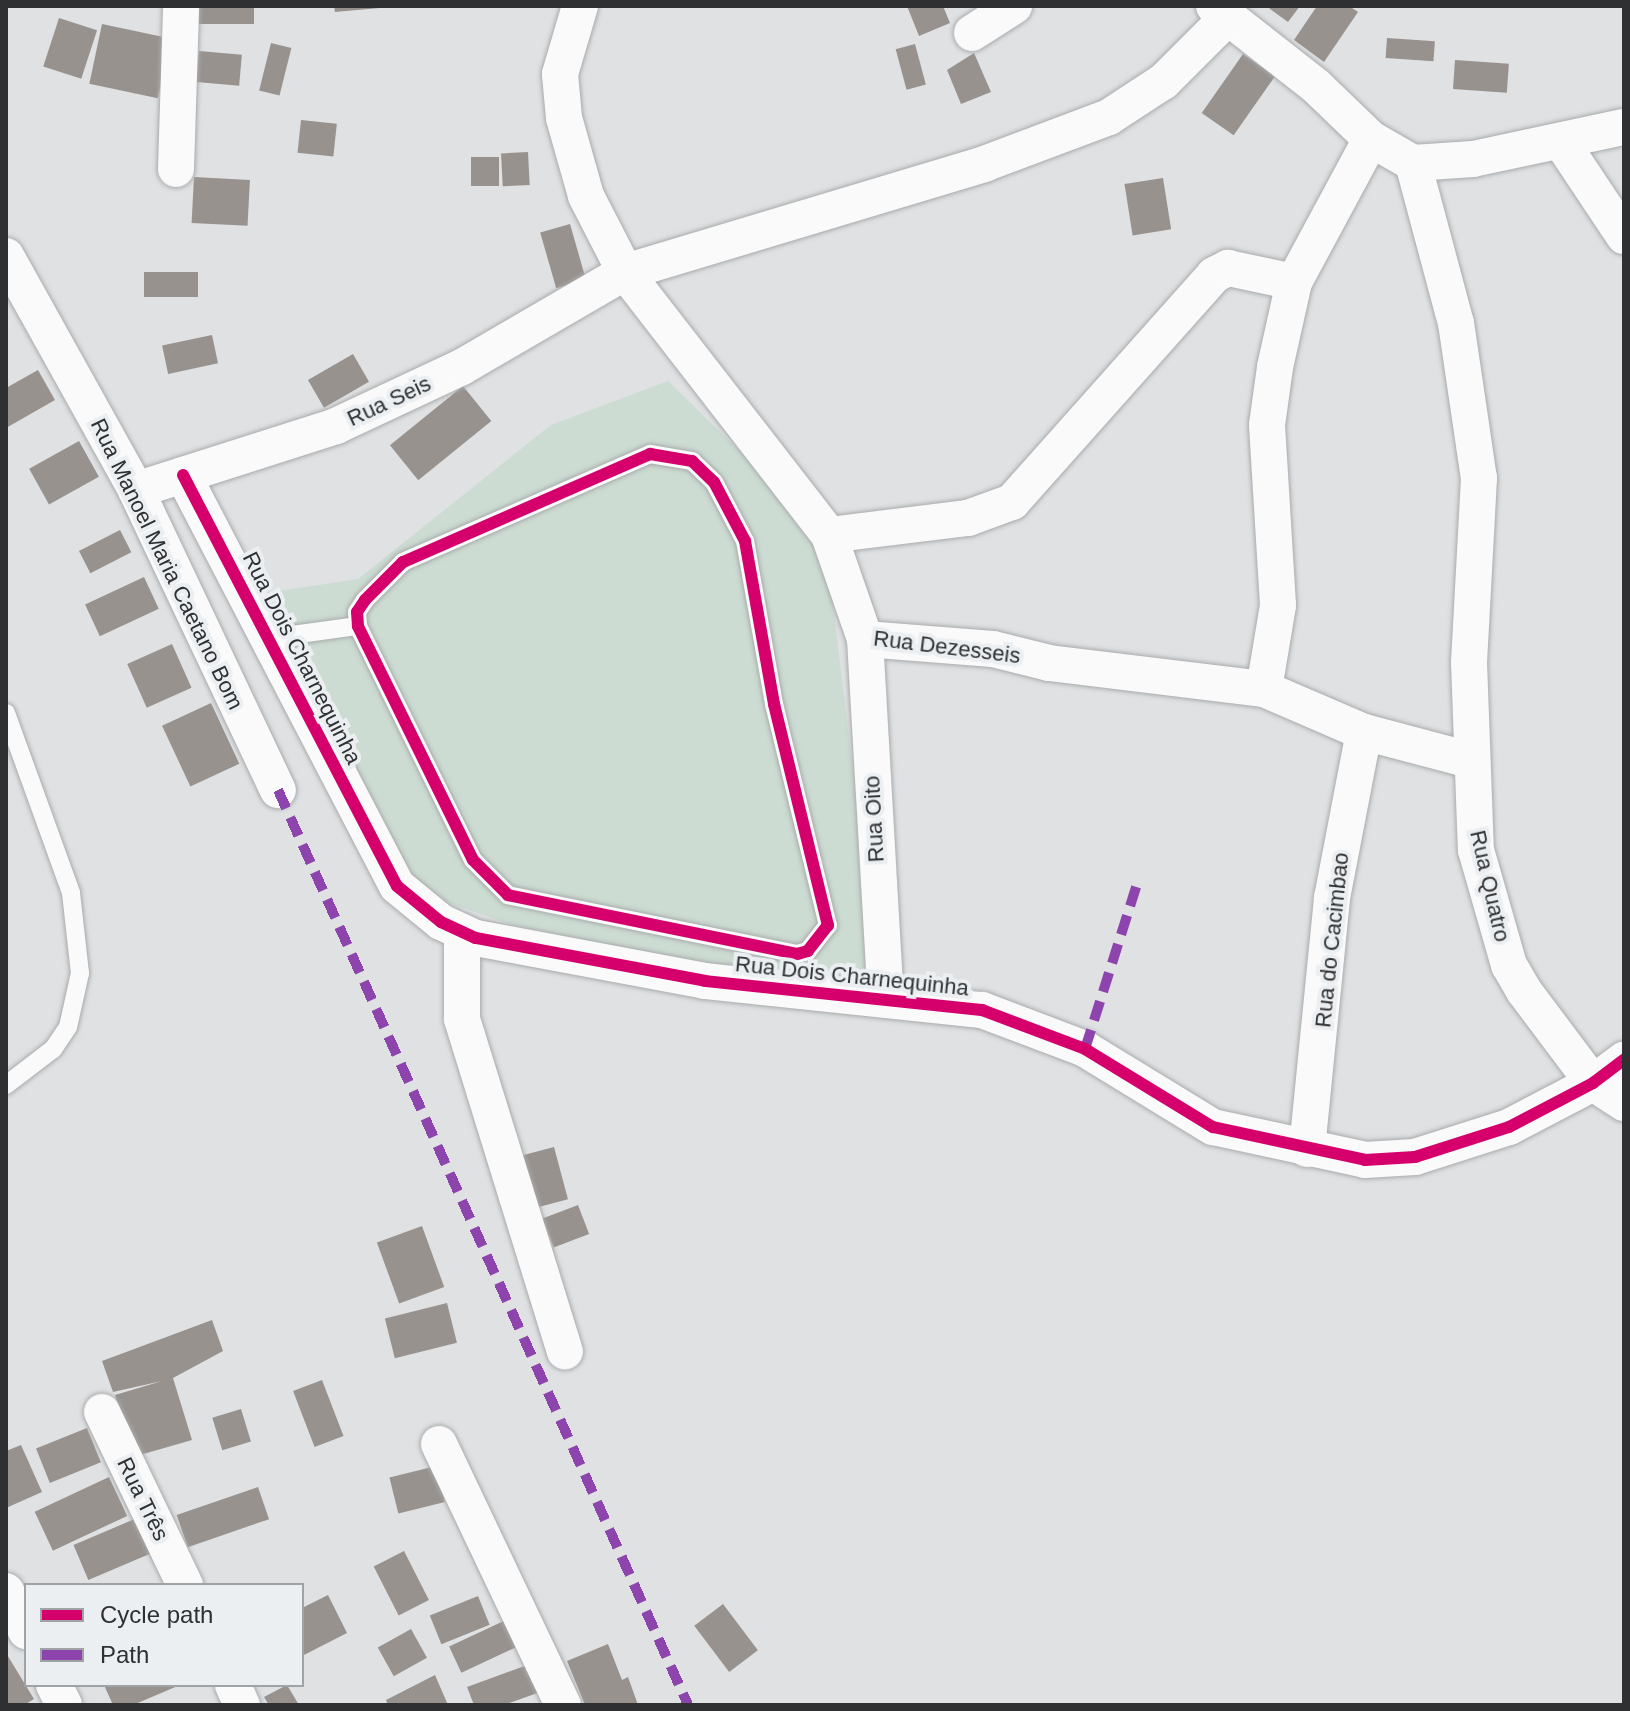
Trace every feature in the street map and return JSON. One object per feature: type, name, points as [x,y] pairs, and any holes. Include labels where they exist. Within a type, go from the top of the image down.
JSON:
[{"type":"street","points":[[176,169],[181,6]]},
{"type":"street","name":"Rua Dezesseis","points":[[580,6],[560,74],[564,118],[586,196],[625,272],[829,535],[865,639],[993,649],[1049,663],[1264,689],[1364,732],[1470,760]]},
{"type":"street","points":[[972,33],[1014,6]]},
{"type":"street","points":[[1221,11],[1316,86],[1371,139],[1413,163],[1562,143],[1624,127]]},
{"type":"street","name":"Rua Seis","points":[[136,490],[336,426],[462,367],[625,272],[984,164],[1109,117],[1164,81],[1221,11]]},
{"type":"street","points":[[1264,689],[1278,605],[1267,425],[1294,282],[1371,139]]},
{"type":"street","points":[[1562,143],[1624,236]]},
{"type":"street","name":"Rua Quatro","points":[[1413,163],[1456,323],[1471,403],[1479,478],[1469,662],[1470,760],[1476,850],[1509,965],[1593,1083]]},
{"type":"street","name":"Rua Manoel Maria Caetano Bom","points":[[6,256],[136,490],[278,790]]},
{"type":"street","points":[[829,535],[968,518],[1012,502],[1214,275],[1228,268],[1294,282]]},
{"type":"street","name":"Rua Dois Charnequinha","points":[[183,475],[397,886],[441,922],[462,932],[705,981],[982,1010],[1085,1049],[1193,1119],[1307,1149],[1365,1160],[1415,1157],[1509,1127],[1593,1083],[1624,1060]]},
{"type":"street","name":"Rua Oito","points":[[865,639],[886,999]]},
{"type":"street","name":"Rua do Cacimbao","points":[[1307,1149],[1332,898],[1364,732]]},
{"type":"street","points":[[462,932],[465,1034],[565,1351]]},
{"type":"street","points":[[1593,1083],[1624,1103]]},
{"type":"street","name":"Rua Três","points":[[102,1412],[184,1583]]},
{"type":"street","points":[[439,1444],[563,1705]]},
{"type":"street","points":[[6,1591],[24,1627]]},
{"type":"street","points":[[55,1687],[64,1705]]},
{"type":"lane","points":[[650,454],[692,461],[714,482],[745,541],[774,704],[828,925],[825,935],[818,945],[797,954],[508,895],[473,860],[358,626],[357,612],[365,600],[403,562],[650,454]]},
{"type":"lane","points":[[270,638],[358,626]]},
{"type":"lane","points":[[6,713],[71,893],[80,973],[68,1027],[53,1049],[6,1085]]},
{"type":"shaded area","points":[[668,381],[817,526],[830,579],[879,988],[732,974],[513,925],[400,886],[252,595],[358,579],[551,425]]},
{"type":"building","points":[[190,6],[254,6],[254,24],[190,24]]},
{"type":"building","points":[[334,6],[380,6],[380,8],[335,12]]},
{"type":"building","points":[[907,6],[943,6],[950,23],[919,36]]},
{"type":"building","points":[[1266,6],[1300,6],[1288,22]]},
{"type":"building","points":[[1317,6],[1349,6],[1358,12],[1324,62],[1294,40]]},
{"type":"building","points":[[59,18],[97,30],[81,79],[43,67]]},
{"type":"building","points":[[102,24],[170,39],[158,98],[89,84]]},
{"type":"building","points":[[1387,38],[1435,41],[1433,61],[1386,58]]},
{"type":"building","points":[[271,43],[291,48],[280,96],[259,91]]},
{"type":"building","points":[[915,44],[926,85],[907,90],[896,49]]},
{"type":"building","points":[[199,51],[242,55],[239,86],[196,82]]},
{"type":"building","points":[[974,53],[991,92],[961,104],[947,70]]},
{"type":"building","points":[[1243,54],[1275,76],[1234,135],[1202,113]]},
{"type":"building","points":[[1455,60],[1509,64],[1507,93],[1453,89]]},
{"type":"building","points":[[301,120],[337,124],[333,157],[298,153]]},
{"type":"building","points":[[528,152],[530,185],[503,186],[501,153]]},
{"type":"building","points":[[471,157],[499,157],[499,186],[471,186]]},
{"type":"building","points":[[194,177],[250,180],[248,226],[192,223]]},
{"type":"building","points":[[1163,178],[1171,229],[1133,235],[1124,184]]},
{"type":"building","points":[[570,224],[586,280],[556,288],[540,233]]},
{"type":"building","points":[[144,272],[198,272],[198,297],[144,297]]},
{"type":"building","points":[[212,335],[218,363],[168,374],[162,346]]},
{"type":"building","points":[[353,354],[369,382],[324,408],[308,380]]},
{"type":"building","points":[[38,370],[55,400],[6,428],[6,388]]},
{"type":"building","points":[[463,386],[491,421],[418,480],[390,445]]},
{"type":"building","points":[[79,441],[99,477],[49,504],[29,469]]},
{"type":"building","points":[[120,530],[131,552],[90,573],[79,551]]},
{"type":"building","points":[[144,577],[159,609],[100,636],[85,604]]},
{"type":"building","points":[[172,644],[192,688],[147,708],[127,664]]},
{"type":"building","points":[[211,703],[239,764],[190,787],[162,726]]},
{"type":"building","points":[[554,1147],[568,1199],[528,1210],[514,1158]]},
{"type":"building","points":[[578,1205],[589,1234],[554,1248],[543,1219]]},
{"type":"building","points":[[422,1226],[444,1287],[399,1303],[377,1242]]},
{"type":"building","points":[[447,1303],[457,1343],[395,1358],[385,1318]]},
{"type":"building","points":[[212,1320],[223,1351],[173,1378],[192,1440],[133,1457],[115,1395],[162,1381],[113,1392],[102,1361]]},
{"type":"building","points":[[322,1380],[344,1436],[315,1447],[293,1391]]},
{"type":"building","points":[[241,1409],[251,1442],[222,1450],[212,1418]]},
{"type":"building","points":[[87,1428],[101,1462],[50,1483],[36,1449]]},
{"type":"building","points":[[21,1445],[42,1492],[6,1508],[6,1451]]},
{"type":"building","points":[[436,1466],[445,1502],[398,1514],[389,1478]]},
{"type":"building","points":[[109,1477],[127,1516],[53,1551],[35,1512]]},
{"type":"building","points":[[258,1487],[269,1519],[188,1547],[177,1515]]},
{"type":"building","points":[[137,1518],[152,1553],[88,1580],[73,1545]]},
{"type":"building","points":[[404,1551],[429,1600],[399,1615],[374,1566]]},
{"type":"building","points":[[328,1595],[347,1633],[304,1655],[304,1607]]},
{"type":"building","points":[[478,1596],[490,1625],[441,1644],[430,1615]]},
{"type":"building","points":[[723,1604],[758,1650],[729,1672],[694,1626]]},
{"type":"building","points":[[508,1619],[520,1645],[461,1673],[449,1646]]},
{"type":"building","points":[[411,1629],[427,1658],[394,1676],[378,1647]]},
{"type":"building","points":[[608,1644],[622,1680],[628,1677],[638,1705],[585,1705],[567,1661]]},
{"type":"building","points":[[6,1653],[34,1699],[24,1705],[6,1705]]},
{"type":"building","points":[[533,1663],[543,1691],[504,1705],[474,1705],[467,1687]]},
{"type":"building","points":[[435,1675],[448,1705],[388,1705],[386,1700]]},
{"type":"building","points":[[105,1687],[175,1687],[133,1705],[113,1705]]},
{"type":"building","points":[[288,1687],[299,1705],[269,1705],[264,1697]]},
{"type":"marked path","points":[[278,790],[688,1705]]},
{"type":"marked path","points":[[1085,1049],[1137,884]]},
{"type":"cycle path","points":[[650,454],[692,461],[714,482],[745,541],[774,704],[828,925],[808,951],[797,954],[508,895],[473,860],[358,626],[357,612],[365,600],[403,562],[650,454]]},
{"type":"cycle path","points":[[183,475],[397,886],[441,922],[476,938],[705,981],[982,1010],[1085,1049],[1213,1127],[1365,1160],[1415,1157],[1509,1127],[1593,1083],[1624,1060]]}]
